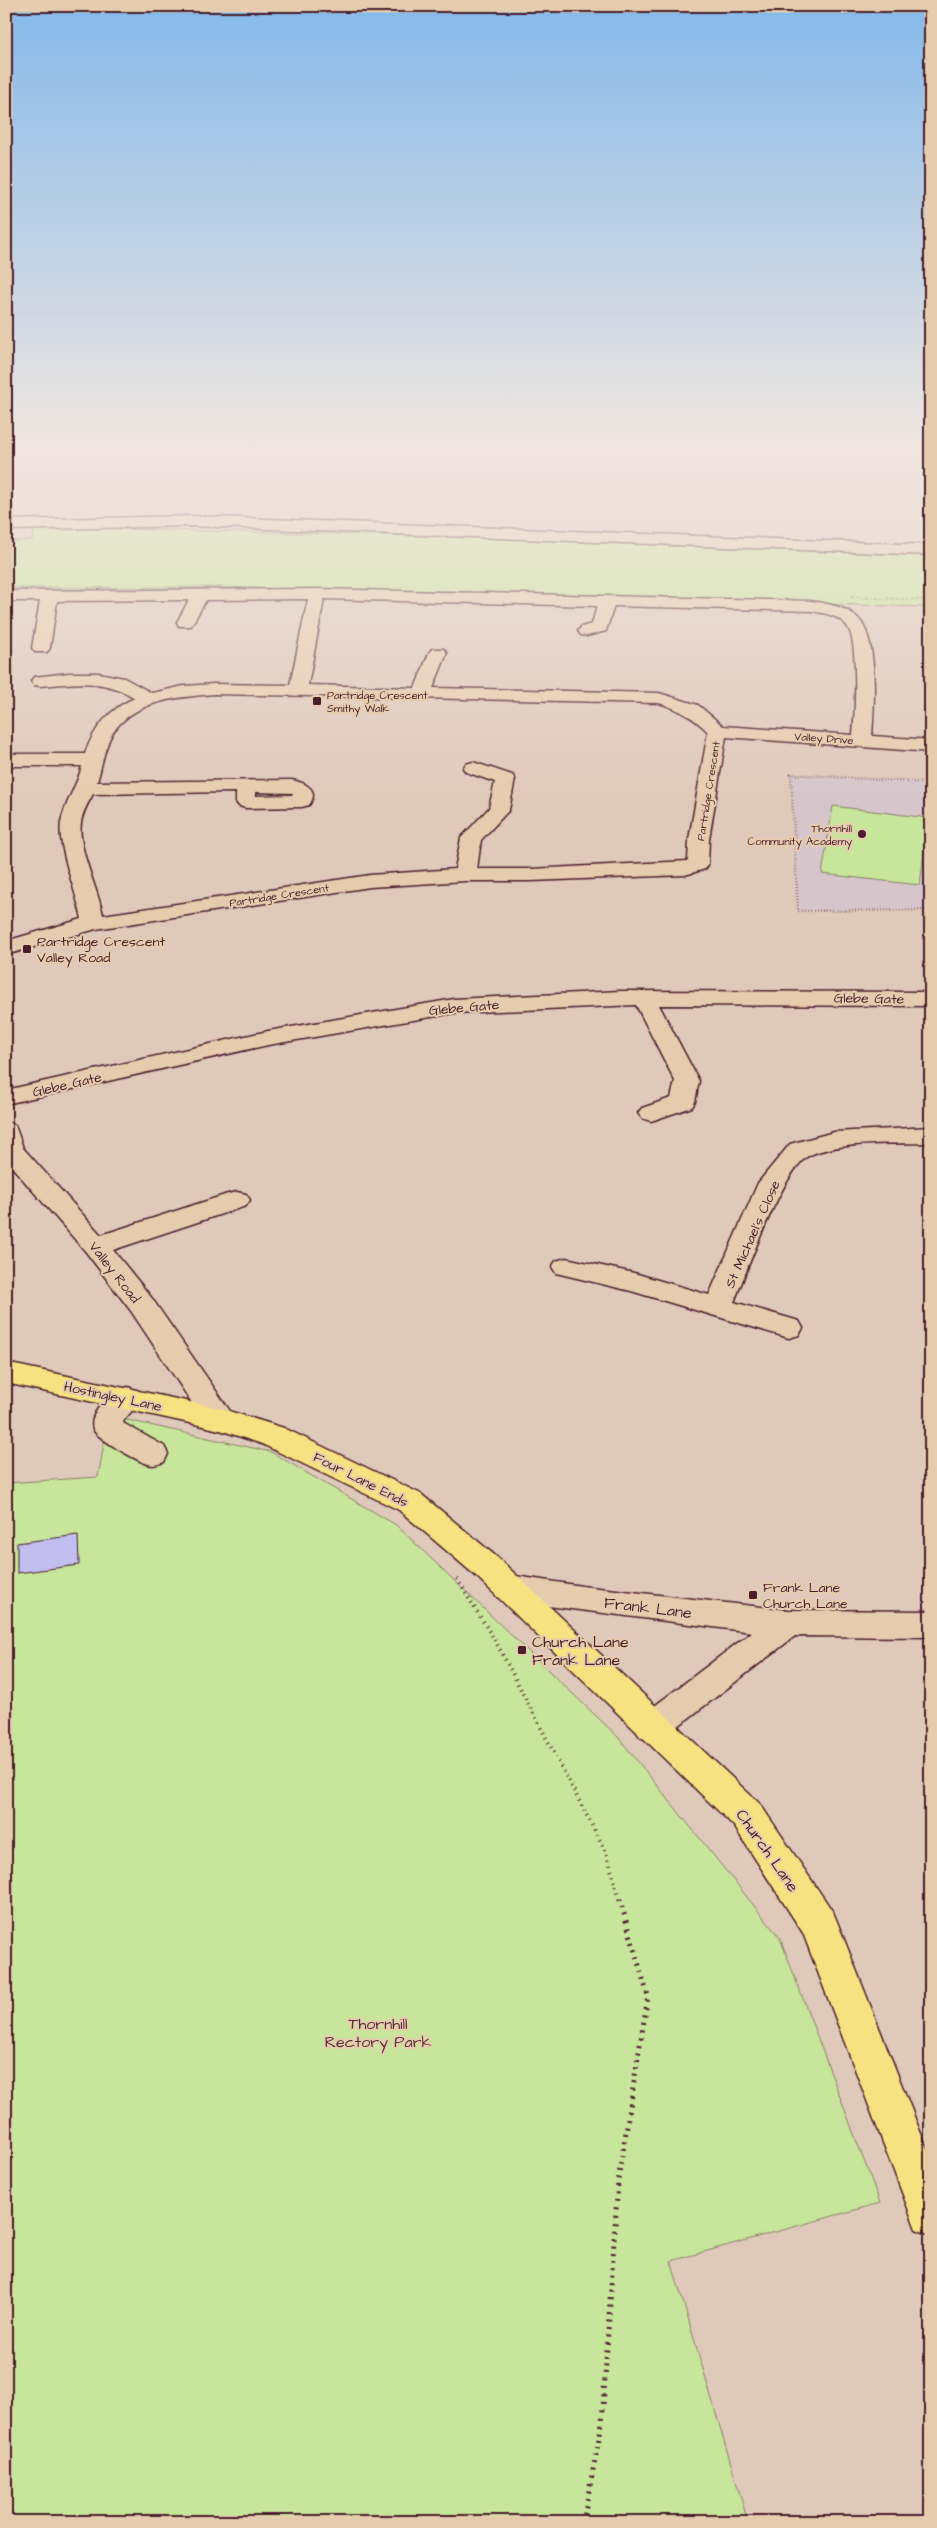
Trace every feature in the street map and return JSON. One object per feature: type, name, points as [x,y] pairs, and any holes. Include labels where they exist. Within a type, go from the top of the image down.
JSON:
[{"type":"main road","name":"Hostingley Lane","points":[[6,1373],[128,1398],[219,1420]]},
{"type":"main road","name":"Four Lane Ends","points":[[219,1420],[273,1436],[410,1502],[498,1577]]},
{"type":"main road","name":"Church Lane","points":[[498,1577],[652,1727],[747,1815],[819,1924],[931,2214]]},
{"type":"street","points":[[185,622],[201,594]]},
{"type":"street","points":[[298,691],[316,594]]},
{"type":"street","points":[[6,596],[316,594],[812,606],[831,610],[846,616],[857,627],[864,670],[865,718],[862,740]]},
{"type":"street","points":[[41,648],[49,596]]},
{"type":"street","points":[[587,631],[597,630],[600,627],[607,600]]},
{"type":"street","points":[[422,692],[438,653]]},
{"type":"street","points":[[40,681],[82,678],[110,680],[120,683],[149,699]]},
{"type":"street","name":"Partridge Crescent","points":[[6,948],[94,922],[370,881],[465,875],[531,875],[685,869],[698,864],[699,839],[718,731],[700,712],[682,704],[660,698],[422,692],[186,691],[149,699],[129,710],[104,731],[85,788],[74,811],[70,828],[74,857],[85,885],[94,922]]},
{"type":"street","name":"Valley Drive","points":[[718,731],[862,740],[929,752]]},
{"type":"street","points":[[6,760],[93,760]]},
{"type":"street","points":[[465,875],[471,838],[499,810],[505,779],[473,768]]},
{"type":"street","points":[[85,788],[246,786],[280,786],[299,788],[302,791],[302,801],[246,802],[246,786]]},
{"type":"street","points":[[644,998],[687,1081],[684,1102],[651,1113]]},
{"type":"street","name":"Glebe Gate","points":[[6,1097],[268,1038],[454,1006],[644,998],[931,999]]},
{"type":"street","name":"St Michael's Close","points":[[718,1308],[771,1183],[799,1150],[834,1140],[931,1135]]},
{"type":"street","name":"Valley Road","points":[[8,1144],[96,1246],[141,1304],[219,1420]]},
{"type":"street","points":[[96,1246],[238,1200]]},
{"type":"street","points":[[566,1267],[643,1284],[789,1328]]},
{"type":"street","points":[[128,1398],[109,1416],[108,1428],[154,1454]]},
{"type":"street","name":"Frank Lane","points":[[498,1577],[582,1599],[788,1623],[931,1624]]},
{"type":"street","points":[[652,1727],[788,1623]]},
{"type":"path","points":[[929,752],[926,782],[791,774],[798,911],[931,910]]},
{"type":"path","points":[[456,1577],[497,1644],[606,1852],[648,1996],[618,2181],[602,2423],[583,2522]]},
{"type":"shaded area","name":"Thornhill Community Academy","points":[[792,774],[931,783],[931,910],[798,911]]},
{"type":"green space","points":[[6,568],[931,568],[931,607],[218,587],[6,588]]},
{"type":"green space","points":[[833,806],[928,818],[920,885],[822,874]]},
{"type":"green space","name":"Thornhill Rectory Park","points":[[109,1416],[271,1452],[396,1525],[618,1737],[780,1938],[880,2203],[671,2261],[748,2522],[6,2522],[6,1483],[98,1477]]},
{"type":"building","points":[[78,1535],[79,1565],[17,1573],[17,1543]]},
{"type":"place","name":"Partridge Crescent Smithy Walk","points":[[317,701]]},
{"type":"place","name":"Thornhill Community Academy","points":[[862,834]]},
{"type":"place","name":"Partridge Crescent Valley Road","points":[[27,949]]},
{"type":"place","name":"Frank Lane Church Lane","points":[[753,1595]]},
{"type":"place","name":"Church Lane Frank Lane","points":[[522,1650]]}]
